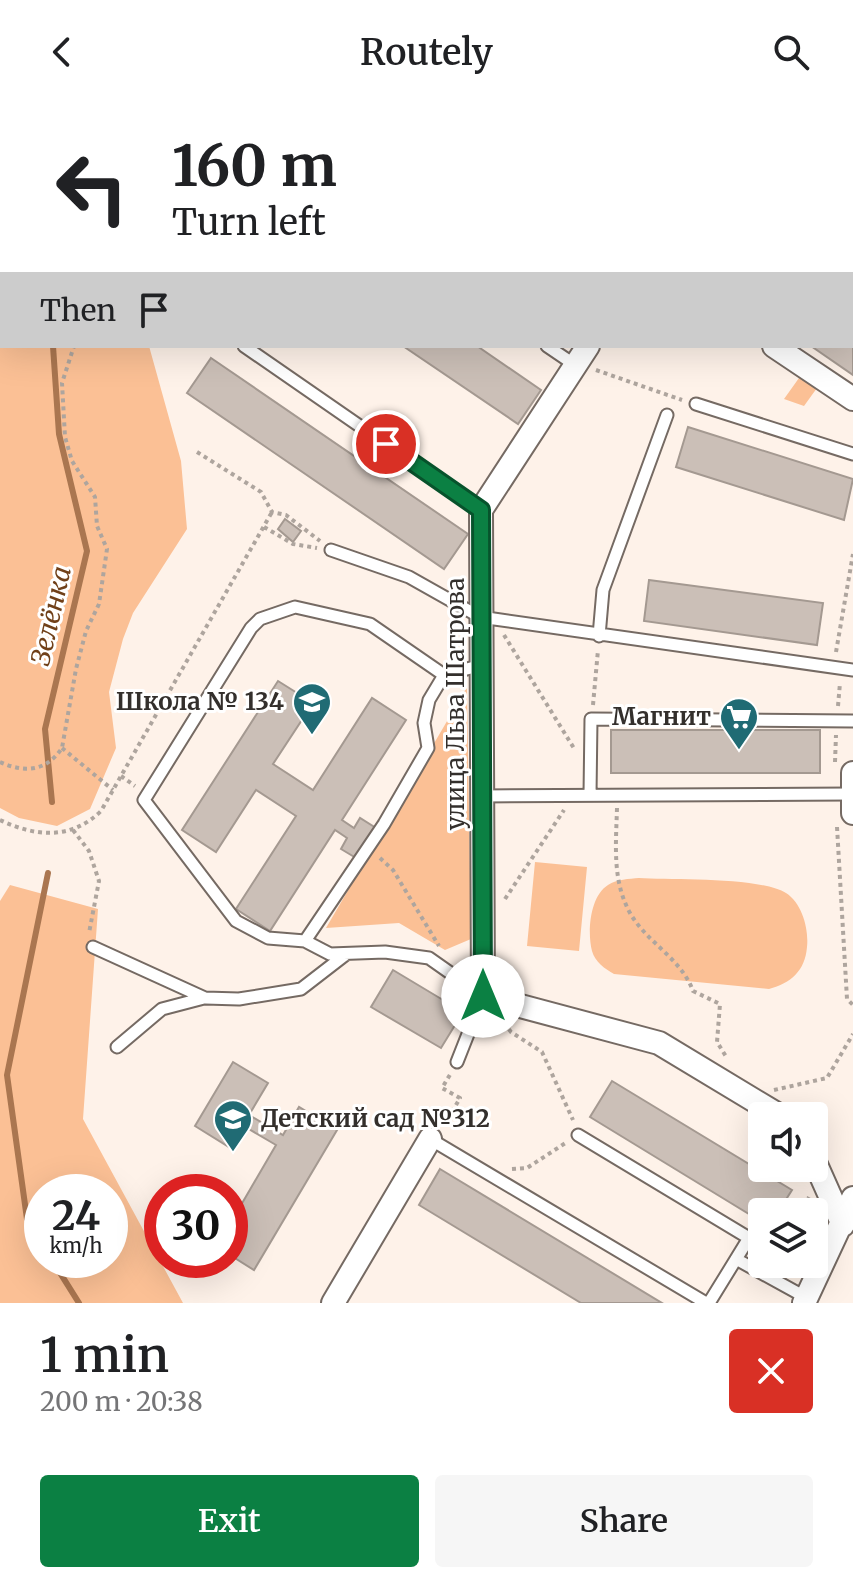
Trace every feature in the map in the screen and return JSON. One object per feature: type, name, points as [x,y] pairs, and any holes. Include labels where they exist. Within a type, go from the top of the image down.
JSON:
[{"type":"street","points":[[777,348],[853,399]]},
{"type":"street","points":[[481,510],[580,358]]},
{"type":"street","name":"улица Льва Шатрова","points":[[481,510],[487,618],[482,665],[483,996]]},
{"type":"street","points":[[853,773],[853,813]]},
{"type":"street","points":[[483,996],[659,1043],[759,1102]]},
{"type":"street","points":[[333,1303],[430,1139]]},
{"type":"street","points":[[824,1182],[843,1225]]},
{"type":"street","points":[[810,1301],[853,1198]]},
{"type":"lane","points":[[247,348],[481,510]]},
{"type":"lane","points":[[552,348],[580,358]]},
{"type":"lane","points":[[696,404],[853,454]]},
{"type":"lane","points":[[599,636],[603,590],[667,415]]},
{"type":"lane","points":[[331,550],[409,577],[487,618],[853,670]]},
{"type":"lane","points":[[444,675],[370,624],[295,607],[282,608],[251,628],[146,793],[146,807],[236,921],[268,938],[305,941],[330,954],[385,952],[429,958],[483,996],[457,1062]]},
{"type":"lane","points":[[305,941],[368,848],[428,748],[424,723],[429,700],[444,675],[482,665]]},
{"type":"lane","points":[[590,795],[591,719],[853,721]]},
{"type":"lane","points":[[483,796],[852,794]]},
{"type":"lane","points":[[93,947],[205,998]]},
{"type":"lane","points":[[117,1047],[162,1009],[205,998],[239,999],[301,989],[345,955]]},
{"type":"lane","points":[[430,1139],[708,1303],[749,1238],[578,1135]]},
{"type":"lane","points":[[736,1259],[810,1301]]},
{"type":"path","points":[[0,762],[15,769],[32,771],[55,759],[62,748],[76,669],[86,631],[99,604],[107,549],[97,526],[95,497],[72,461],[65,437],[62,383],[73,348]]},
{"type":"path","points":[[580,358],[696,404]]},
{"type":"path","points":[[197,452],[261,492],[272,512],[286,515],[331,550]]},
{"type":"path","points":[[0,820],[25,832],[73,830],[86,825],[101,811],[272,512]]},
{"type":"path","points":[[264,527],[293,544],[331,550]]},
{"type":"path","points":[[487,618],[590,774]]},
{"type":"path","points":[[591,719],[599,636]]},
{"type":"path","points":[[62,748],[113,790]]},
{"type":"path","points":[[617,794],[616,874],[631,915],[687,974],[693,991],[720,1004],[717,1042],[749,1095],[827,1078],[853,1034]]},
{"type":"path","points":[[497,911],[575,795]]},
{"type":"path","points":[[73,830],[89,851],[99,881],[87,927],[93,947]]},
{"type":"path","points":[[368,848],[393,870],[461,983]]},
{"type":"path","points":[[483,996],[511,1032],[542,1052],[563,1092],[578,1135],[527,1168],[488,1172]]},
{"type":"path","points":[[448,1119],[460,1098],[442,1088],[457,1062]]},
{"type":"shaded area","points":[[0,348],[150,348],[181,461],[187,529],[133,613],[123,639],[109,692],[116,748],[90,809],[57,826],[19,818],[0,808]]},
{"type":"shaded area","points":[[799,378],[817,388],[804,406],[784,399]]},
{"type":"shaded area","points":[[467,687],[471,939],[445,950],[399,923],[326,928]]},
{"type":"shaded area","points":[[535,862],[587,867],[579,951],[527,946]]},
{"type":"shaded area","points":[[639,878],[757,884],[786,893],[800,910],[807,932],[806,955],[800,969],[784,983],[769,989],[614,974],[593,955],[590,925],[594,906],[597,897],[608,885],[619,880]]},
{"type":"shaded area","points":[[10,885],[98,909],[83,1119],[113,1174],[24,1174],[24,1278],[128,1278],[128,1202],[144,1231],[144,1278],[169,1278],[183,1303],[0,1303],[0,901]]},
{"type":"building","points":[[406,348],[480,348],[541,390],[518,424]]},
{"type":"building","points":[[814,348],[853,348],[853,375]]},
{"type":"building","points":[[211,358],[468,534],[444,569],[187,393]]},
{"type":"building","points":[[688,427],[853,479],[844,520],[676,467]]},
{"type":"building","points":[[285,519],[301,531],[293,542],[278,529]]},
{"type":"building","points":[[649,580],[823,603],[817,645],[644,621]]},
{"type":"building","points":[[278,681],[313,703],[273,764],[313,790],[372,698],[406,720],[342,820],[354,828],[360,818],[376,828],[356,858],[341,849],[347,838],[335,830],[270,931],[236,909],[296,816],[256,790],[216,852],[182,830]]},
{"type":"building","points":[[611,730],[820,730],[820,773],[611,773]]},
{"type":"building","points":[[393,970],[463,1012],[441,1048],[371,1007]]},
{"type":"building","points":[[233,1062],[268,1083],[249,1115],[283,1135],[299,1107],[337,1130],[254,1270],[248,1266],[248,1193],[276,1145],[242,1125],[229,1147],[195,1126]]},
{"type":"building","points":[[612,1081],[748,1163],[748,1182],[779,1182],[792,1190],[787,1198],[748,1198],[748,1213],[590,1117]]},
{"type":"building","points":[[440,1169],[662,1303],[581,1303],[419,1205]]},
{"type":"waterway","name":"Зелёнка","points":[[52,802],[45,729],[87,551],[59,434],[53,348]]},
{"type":"waterway","name":"Зелёнка","points":[[24,1197],[7,1075],[48,873]]},
{"type":"waterway","name":"Зелёнка","points":[[63,1278],[79,1303]]},
{"type":"place","name":"Школа № 134","points":[[312,736]]},
{"type":"place","name":"Магнит","points":[[739,751]]},
{"type":"place","name":"Детский сад №312","points":[[233,1153]]},
{"type":"route","points":[[386,444],[481,510],[483,996]]}]
